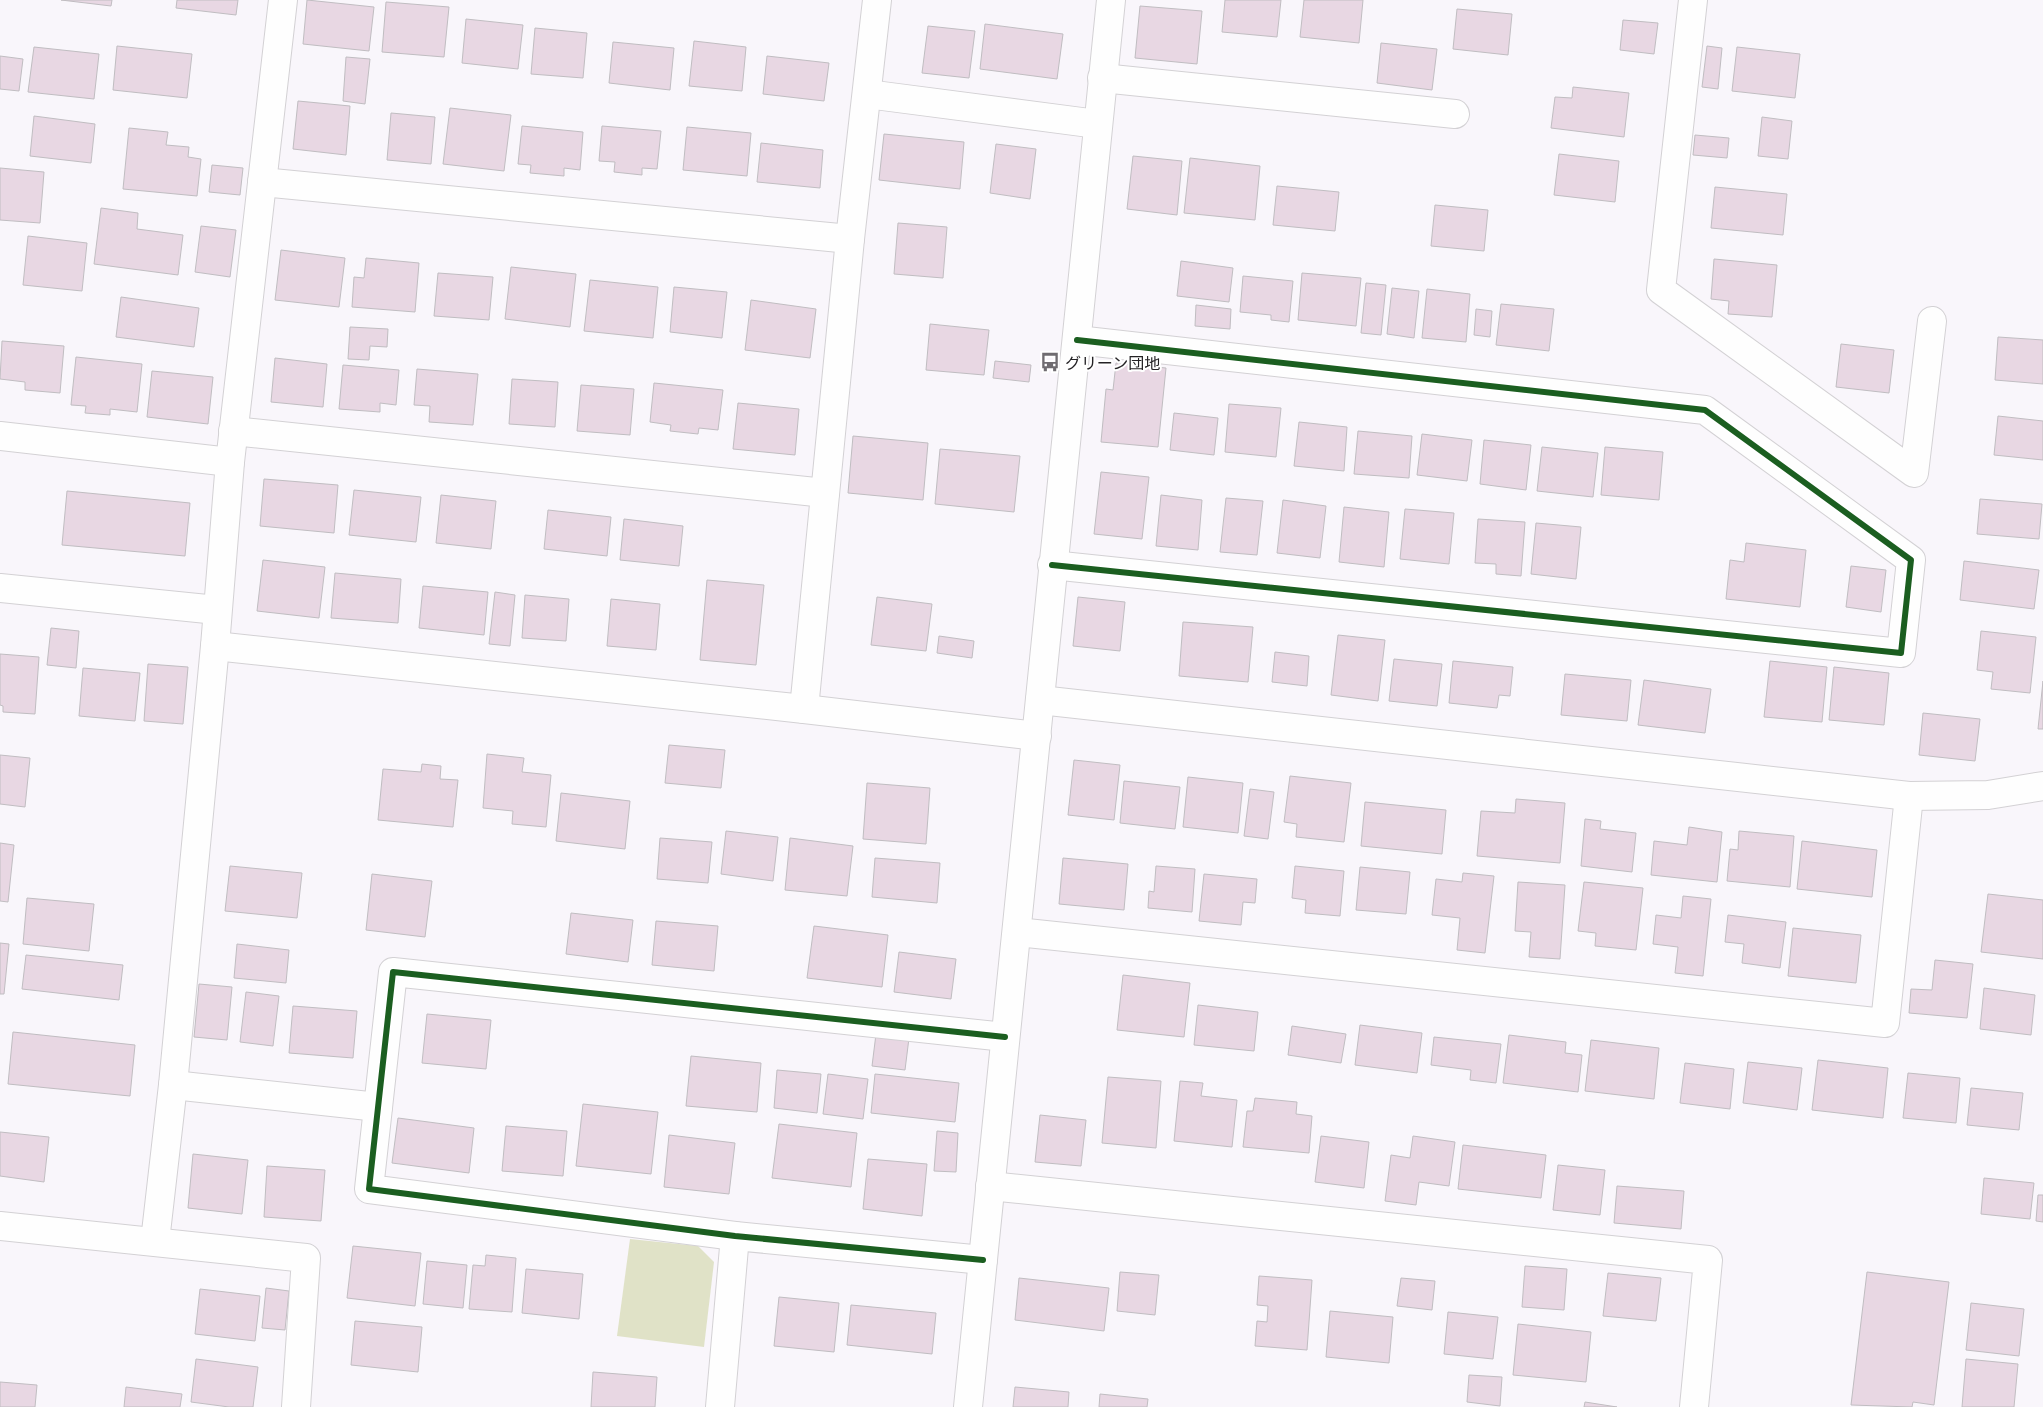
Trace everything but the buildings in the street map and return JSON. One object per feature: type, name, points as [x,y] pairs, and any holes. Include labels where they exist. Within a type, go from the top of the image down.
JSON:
[{"type":"street","points":[[155,1241],[173,1085],[215,646],[233,431],[283,0]]},
{"type":"street","points":[[804,709],[850,239],[877,0]]},
{"type":"street","points":[[968,1407],[1037,736],[1052,565],[1111,0]]},
{"type":"street","points":[[1693,0],[1660,290],[1914,474],[1932,321]]},
{"type":"street","points":[[1102,78],[1455,114]]},
{"type":"street","points":[[867,94],[1097,124]]},
{"type":"street","points":[[262,182],[850,239]]},
{"type":"street","points":[[1052,565],[1901,653],[1911,560],[1705,410],[1077,340]]},
{"type":"street","points":[[233,431],[825,493]]},
{"type":"street","points":[[0,436],[230,462]]},
{"type":"street","points":[[0,588],[217,610]]},
{"type":"street","points":[[215,646],[1037,736]]},
{"type":"street","points":[[1040,700],[1909,796],[1988,795],[2043,786]]},
{"type":"street","points":[[1017,932],[1885,1023],[1909,796]]},
{"type":"street","points":[[983,1260],[735,1236],[369,1189],[393,972],[1005,1037]]},
{"type":"street","points":[[173,1085],[378,1107]]},
{"type":"street","points":[[990,1186],[1708,1260],[1694,1407]]},
{"type":"street","points":[[0,1226],[306,1258],[296,1407]]},
{"type":"street","points":[[720,1407],[735,1236]]},
{"type":"green space","points":[[630,1239],[698,1246],[714,1262],[704,1347],[617,1336]]},
{"type":"cycle path","points":[[1052,565],[1901,653],[1911,560],[1705,410],[1077,340]]},
{"type":"cycle path","points":[[983,1260],[735,1236],[369,1189],[393,972],[1005,1037]]},
{"type":"place","name":"グリーン団地","points":[[1050,362]]}]
